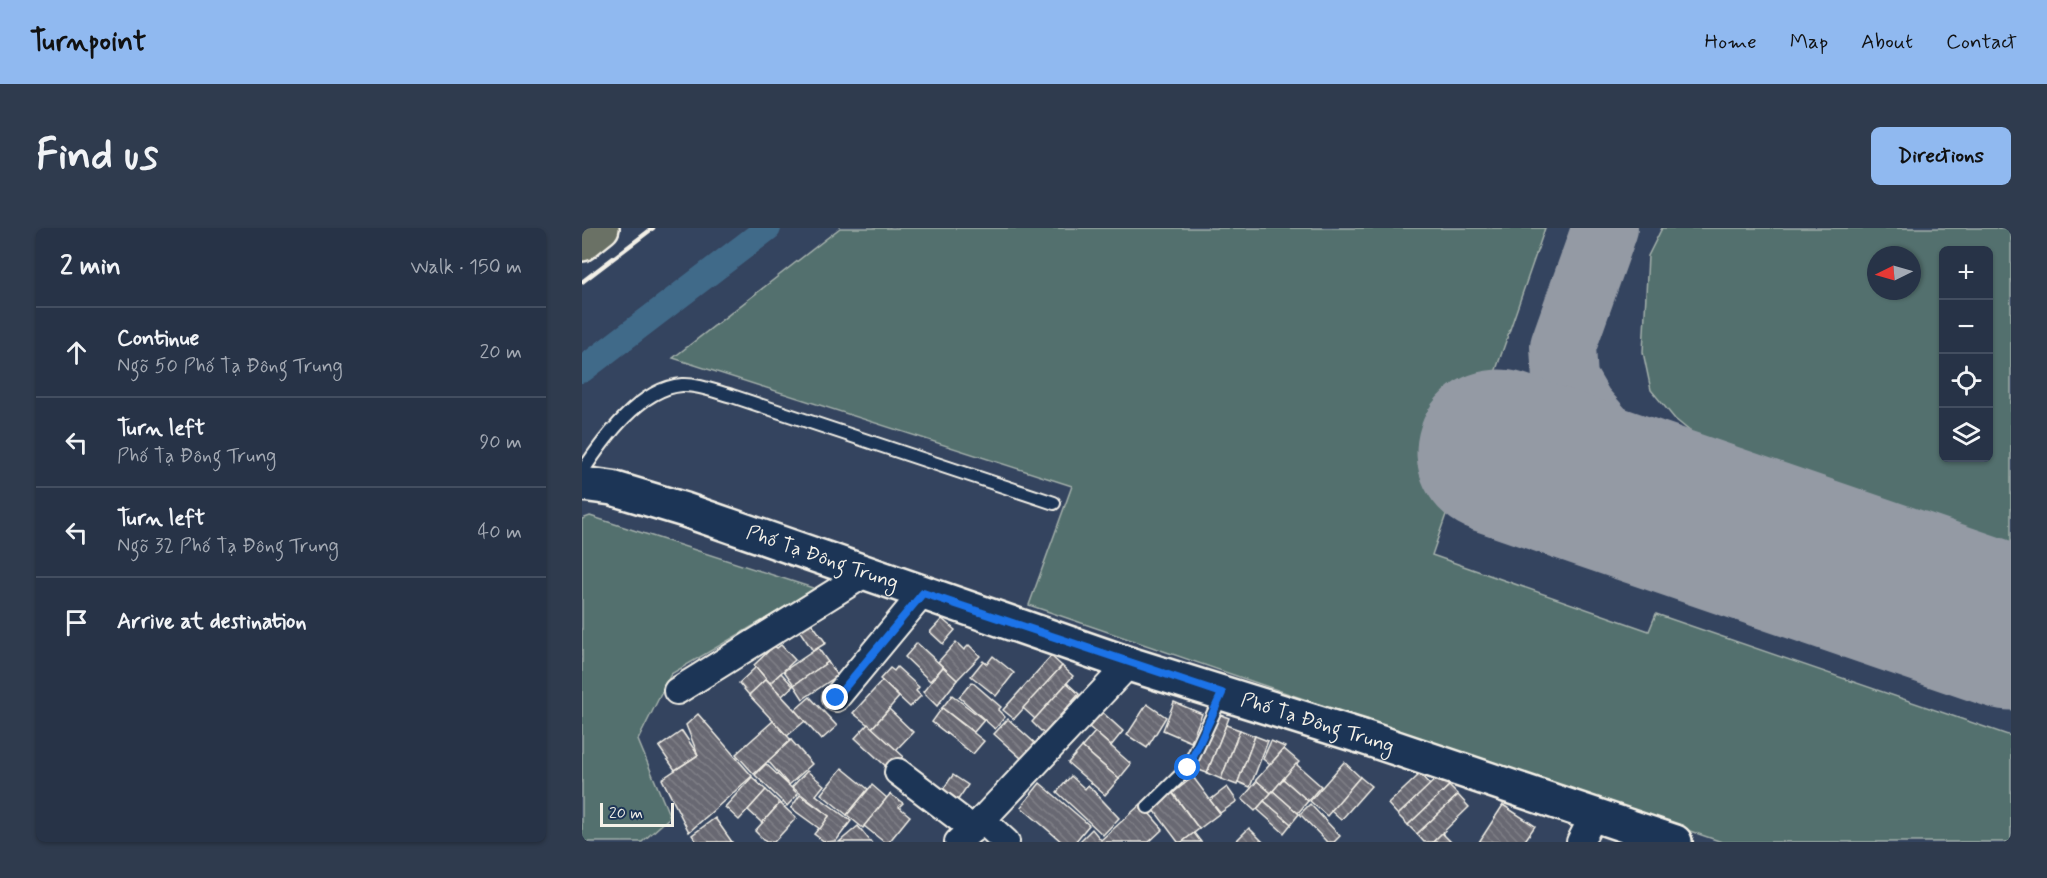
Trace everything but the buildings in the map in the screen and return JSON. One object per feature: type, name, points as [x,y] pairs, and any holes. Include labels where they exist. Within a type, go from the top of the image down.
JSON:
[{"type":"highway","points":[[582,244],[602,228]]},
{"type":"street","name":"Phố Tạ Đông Trung","points":[[582,484],[612,488],[685,510],[1129,664],[1222,693],[1587,828],[1675,842]]},
{"type":"street","points":[[677,691],[866,573]]},
{"type":"street","points":[[836,698],[923,593]]},
{"type":"street","points":[[971,830],[1129,664]]},
{"type":"street","points":[[898,772],[971,830],[1006,842]]},
{"type":"lane","points":[[582,472],[603,441],[632,411],[660,391],[682,385],[732,396],[1054,502]]},
{"type":"lane","points":[[1148,807],[1188,768],[1222,693]]},
{"type":"green space","points":[[840,228],[1545,228],[1432,555],[1649,631],[1656,614],[2011,736],[2011,842],[1722,842],[1029,605],[1072,486],[673,358]]},
{"type":"green space","points":[[1662,228],[2011,228],[2011,550],[1707,445],[1675,419],[1651,390],[1643,352],[1648,256]]},
{"type":"green space","points":[[590,516],[816,589],[671,674],[638,740],[670,817],[642,842],[582,842],[582,519]]},
{"type":"waterway","points":[[582,370],[768,228]]},
{"type":"taxiway","points":[[1605,228],[1563,346],[1565,380],[1582,409],[1621,453],[1718,527]]},
{"type":"runway","points":[[1499,452],[2011,628]]},
{"type":"railway","points":[[582,282],[653,228]]},
{"type":"route","points":[[836,698],[923,593],[1129,664],[1222,693],[1188,768]]}]
